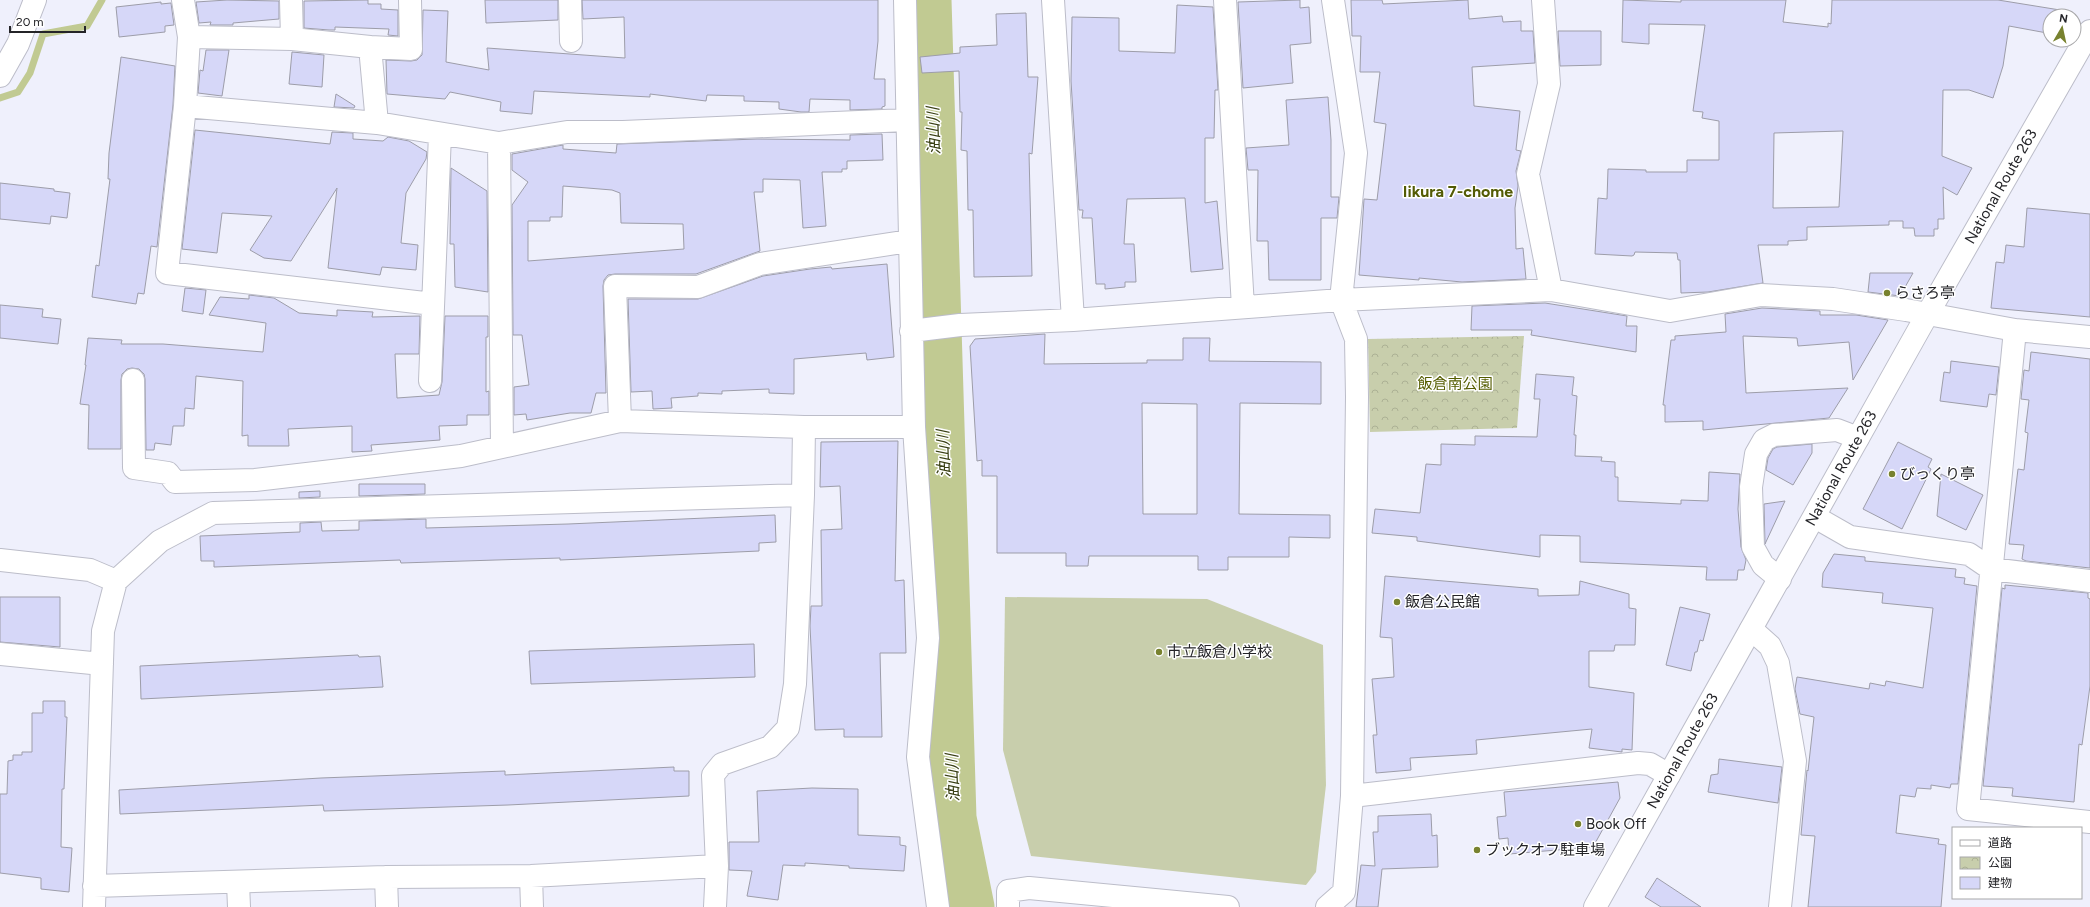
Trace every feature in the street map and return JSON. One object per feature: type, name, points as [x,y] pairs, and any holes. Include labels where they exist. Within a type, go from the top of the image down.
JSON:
[{"type":"main road","points":[[0,76],[18,44],[35,0]]},
{"type":"main road","points":[[183,0],[188,37],[185,106],[166,273],[433,304]]},
{"type":"main road","points":[[292,0],[292,39]]},
{"type":"main road","points":[[188,37],[292,39],[370,47],[411,49],[410,0]]},
{"type":"main road","points":[[570,0],[571,41]]},
{"type":"main road","points":[[905,0],[910,331],[914,427],[928,638],[918,756],[938,907]]},
{"type":"main road","points":[[1053,0],[1073,320]]},
{"type":"main road","points":[[1225,0],[1242,307]]},
{"type":"main road","points":[[1327,907],[1344,892],[1352,796],[1357,397],[1356,339],[1341,300],[1356,153],[1333,0]]},
{"type":"main road","points":[[1543,0],[1548,84],[1528,174],[1551,290]]},
{"type":"main road","name":"National Route 263","points":[[1595,907],[1927,315],[2090,31]]},
{"type":"main road","points":[[370,47],[377,123]]},
{"type":"main road","points":[[185,106],[377,123],[498,143],[567,132],[623,132],[907,120]]},
{"type":"main road","points":[[430,381],[440,134]]},
{"type":"main road","points":[[498,143],[502,447]]},
{"type":"main road","points":[[620,421],[615,286],[698,287],[760,264],[909,242]]},
{"type":"main road","points":[[910,331],[960,326],[1073,320],[1341,300],[1551,290],[1670,311],[1761,295],[1833,299],[1906,310],[2015,330],[2090,337]]},
{"type":"main road","points":[[2015,330],[1968,809],[2090,822]]},
{"type":"main road","points":[[133,380],[134,468],[168,473],[174,482],[255,480],[461,456],[620,421],[804,427],[914,427]]},
{"type":"main road","points":[[715,907],[717,866],[713,775],[722,764],[770,747],[788,728],[795,684],[803,495],[804,427]]},
{"type":"main road","points":[[1780,579],[1763,565],[1753,547],[1751,487],[1756,454],[1764,440],[1774,435],[1837,430],[1858,438]]},
{"type":"main road","points":[[94,907],[103,631],[116,581],[160,541],[213,513],[803,495]]},
{"type":"main road","points":[[1815,517],[1850,537],[1969,554],[1991,569],[2090,580]]},
{"type":"main road","points":[[0,560],[90,570],[116,581]]},
{"type":"main road","points":[[1751,628],[1770,646],[1778,663],[1795,761],[1780,907]]},
{"type":"main road","points":[[0,654],[102,664]]},
{"type":"main road","points":[[1352,796],[1638,763],[1650,764],[1669,774]]},
{"type":"main road","points":[[94,886],[238,883],[386,877],[531,876],[717,866]]},
{"type":"main road","points":[[531,876],[532,907]]},
{"type":"main road","points":[[386,877],[387,907]]},
{"type":"main road","points":[[238,883],[239,907]]},
{"type":"main road","points":[[1008,907],[1008,891],[1029,888],[1172,904],[1228,907]]},
{"type":"green space","name":"飯倉南公園","points":[[1524,336],[1517,428],[1370,432],[1368,339]]},
{"type":"green space","points":[[1005,597],[1207,599],[1323,645],[1326,785],[1316,872],[1306,885],[1031,856],[1003,750]]},
{"type":"building","points":[[227,0],[279,1],[279,19],[233,23],[233,25],[210,25],[211,22],[199,23],[196,2]]},
{"type":"building","points":[[368,0],[368,4],[381,4],[381,9],[398,10],[398,36],[388,35],[389,29],[335,27],[335,30],[329,30],[304,28],[304,1]]},
{"type":"building","points":[[485,0],[558,0],[558,20],[486,23]]},
{"type":"building","points":[[582,0],[878,0],[878,41],[874,79],[885,79],[885,106],[882,107],[882,109],[850,110],[850,100],[810,99],[809,112],[801,112],[779,109],[779,102],[744,101],[744,96],[707,95],[706,101],[650,94],[650,97],[534,91],[532,114],[500,111],[501,102],[450,92],[445,99],[387,94],[386,60],[411,61],[417,60],[422,55],[423,10],[448,11],[446,62],[489,70],[487,48],[625,58],[624,17],[583,19]]},
{"type":"building","points":[[1300,0],[1300,8],[1309,7],[1311,43],[1290,45],[1293,83],[1243,88],[1238,2]]},
{"type":"building","points":[[1351,0],[1382,0],[1383,4],[1468,0],[1469,19],[1502,16],[1503,22],[1521,21],[1521,31],[1533,31],[1535,63],[1472,67],[1474,106],[1520,111],[1516,150],[1521,151],[1516,171],[1518,186],[1515,208],[1516,249],[1523,248],[1526,279],[1462,282],[1359,275],[1364,199],[1377,200],[1386,124],[1374,122],[1380,72],[1360,72],[1361,36],[1352,36]]},
{"type":"building","points":[[1623,0],[1681,2],[1681,0],[1786,0],[1783,22],[1828,27],[1828,23],[1831,24],[1832,0],[1998,0],[2048,8],[2042,8],[2042,32],[2009,26],[2003,66],[1993,98],[1969,90],[1943,90],[1942,156],[1972,168],[1957,195],[1943,187],[1944,219],[1938,219],[1938,229],[1934,229],[1934,236],[1915,236],[1914,228],[1903,228],[1903,221],[1889,221],[1889,225],[1807,227],[1807,240],[1788,241],[1788,245],[1758,245],[1763,283],[1708,292],[1681,293],[1680,260],[1678,260],[1677,253],[1635,252],[1632,256],[1595,254],[1598,198],[1607,199],[1608,169],[1646,170],[1646,172],[1687,172],[1687,160],[1719,160],[1719,121],[1702,118],[1703,112],[1693,111],[1705,25],[1649,24],[1649,44],[1622,42]],"holes":[[[1843,131],[1839,207],[1773,208],[1774,133]]]},
{"type":"building","points":[[161,2],[161,4],[171,3],[174,25],[165,26],[165,32],[119,37],[116,7]]},
{"type":"building","points":[[1177,5],[1213,7],[1218,90],[1215,90],[1214,138],[1205,138],[1205,203],[1217,201],[1223,269],[1191,272],[1185,198],[1127,199],[1124,244],[1134,244],[1136,282],[1125,282],[1125,287],[1105,289],[1105,284],[1096,284],[1092,218],[1082,218],[1083,210],[1079,210],[1071,81],[1072,17],[1119,18],[1119,51],[1175,53]]},
{"type":"building","points":[[1026,13],[1028,77],[1038,77],[1032,154],[1029,153],[1032,276],[974,277],[973,210],[968,210],[967,151],[961,150],[962,112],[960,112],[959,71],[922,73],[920,57],[960,53],[960,47],[997,45],[996,14]]},
{"type":"building","points":[[1558,31],[1601,31],[1601,65],[1560,66]]},
{"type":"building","points":[[206,50],[229,50],[222,96],[198,93],[200,70],[203,71]]},
{"type":"building","points":[[292,52],[324,55],[322,87],[289,84]]},
{"type":"building","points":[[121,57],[175,66],[173,105],[157,247],[151,246],[144,294],[138,293],[136,304],[92,297],[96,265],[99,266],[110,179],[108,179],[109,153]]},
{"type":"building","points":[[336,94],[355,106],[354,108],[334,107]]},
{"type":"building","points":[[1328,97],[1331,140],[1331,197],[1339,197],[1337,218],[1321,218],[1321,280],[1269,280],[1268,241],[1257,241],[1258,170],[1248,170],[1246,148],[1289,145],[1286,100]]},
{"type":"building","points":[[195,130],[330,144],[332,132],[353,133],[353,139],[383,141],[388,137],[409,141],[427,152],[426,159],[406,193],[401,243],[418,245],[416,270],[382,267],[380,275],[328,268],[337,188],[291,261],[264,258],[250,250],[272,216],[222,213],[217,253],[182,249]]},
{"type":"building","points":[[882,134],[883,160],[847,161],[847,169],[842,169],[842,172],[822,172],[826,226],[803,228],[800,180],[763,179],[763,192],[754,192],[760,251],[696,274],[615,274],[608,275],[604,280],[606,393],[596,393],[591,413],[570,413],[527,420],[526,414],[514,415],[514,387],[529,385],[522,335],[513,335],[512,205],[528,182],[512,170],[512,154],[563,145],[563,149],[616,153],[617,144],[757,139],[850,140],[850,135]],"holes":[[[563,186],[612,190],[620,193],[621,223],[683,224],[684,249],[528,261],[528,221],[550,221],[550,217],[562,217]]]},
{"type":"building","points":[[451,168],[487,191],[488,292],[455,287],[454,244],[450,244]]},
{"type":"building","points":[[0,183],[54,189],[54,191],[70,193],[67,218],[51,216],[50,224],[0,219]]},
{"type":"building","points":[[2027,208],[2090,214],[2090,317],[1991,308],[1996,262],[2004,263],[2006,245],[2024,247]]},
{"type":"building","points":[[887,264],[894,357],[867,360],[866,353],[794,359],[794,394],[769,393],[769,389],[722,391],[722,394],[698,393],[698,396],[671,398],[672,408],[653,409],[652,391],[631,392],[628,299],[698,299],[763,276],[810,269],[831,267],[832,269]]},
{"type":"building","points":[[1870,273],[1913,273],[1900,296],[1868,292]]},
{"type":"building","points":[[185,288],[206,290],[203,314],[182,311]]},
{"type":"building","points":[[249,295],[274,298],[299,313],[337,316],[337,310],[373,312],[372,317],[420,316],[419,354],[395,354],[397,398],[439,395],[442,382],[445,316],[488,316],[488,337],[486,337],[486,392],[489,391],[489,415],[467,415],[467,425],[439,426],[440,440],[371,445],[372,451],[352,452],[352,426],[288,429],[289,446],[248,446],[248,435],[242,436],[243,381],[196,376],[194,409],[185,408],[184,426],[173,426],[171,445],[155,443],[154,450],[146,450],[145,379],[144,374],[139,369],[132,368],[127,369],[122,374],[121,380],[121,449],[88,449],[89,405],[80,404],[86,365],[88,338],[122,340],[121,344],[163,344],[263,352],[266,323],[209,315],[220,297],[249,299]]},
{"type":"building","points":[[1545,303],[1627,316],[1626,326],[1637,326],[1636,352],[1531,335],[1532,330],[1471,330],[1472,306]]},
{"type":"building","points":[[0,305],[43,309],[42,317],[61,319],[58,344],[0,338]]},
{"type":"building","points":[[1762,308],[1820,311],[1820,315],[1856,315],[1888,320],[1853,380],[1849,342],[1798,346],[1797,338],[1743,336],[1746,393],[1848,388],[1829,418],[1703,430],[1703,421],[1665,422],[1665,405],[1663,405],[1671,340],[1675,340],[1675,336],[1726,332],[1725,314]]},
{"type":"building","points":[[1045,334],[1044,364],[1147,363],[1147,360],[1183,360],[1183,338],[1210,338],[1209,361],[1321,362],[1321,404],[1240,403],[1239,514],[1330,515],[1330,538],[1289,537],[1289,557],[1228,557],[1228,570],[1198,570],[1198,556],[1089,556],[1088,566],[1066,566],[1066,553],[997,553],[997,476],[982,476],[982,460],[977,461],[970,346],[975,339]],"holes":[[[1142,403],[1197,404],[1197,514],[1143,514]]]},
{"type":"building","points":[[2031,352],[2090,359],[2090,568],[2026,561],[2022,559],[2024,545],[2009,544],[2018,469],[2024,470],[2028,433],[2025,432],[2029,400],[2021,399],[2024,370],[2029,371]]},
{"type":"building","points":[[1951,361],[1999,367],[1996,395],[1989,394],[1987,407],[1940,401],[1944,372],[1950,373]]},
{"type":"building","points":[[1536,374],[1574,377],[1572,395],[1577,396],[1574,435],[1576,435],[1575,456],[1602,457],[1601,461],[1615,462],[1615,477],[1618,477],[1618,501],[1681,504],[1681,500],[1708,501],[1709,472],[1740,474],[1738,509],[1741,547],[1746,560],[1744,570],[1738,570],[1737,580],[1706,580],[1707,567],[1580,562],[1580,536],[1540,535],[1540,557],[1417,541],[1417,537],[1372,533],[1375,509],[1420,513],[1426,464],[1441,465],[1441,444],[1475,445],[1475,436],[1537,437],[1540,399],[1534,399]]},
{"type":"building","points":[[898,441],[895,581],[904,580],[906,653],[880,653],[882,737],[844,737],[844,729],[815,730],[810,626],[811,606],[822,606],[821,530],[842,529],[840,486],[820,487],[821,442]]},
{"type":"building","points":[[1898,442],[1932,459],[1928,467],[1931,469],[1902,529],[1863,509]]},
{"type":"building","points":[[1812,444],[1812,453],[1793,485],[1766,470],[1768,458],[1773,449],[1777,447]]},
{"type":"building","points":[[1941,474],[1983,495],[1966,530],[1937,516]]},
{"type":"building","points":[[359,484],[425,484],[425,494],[359,496]]},
{"type":"building","points":[[320,491],[320,497],[299,498],[299,492]]},
{"type":"building","points":[[1785,501],[1765,544],[1764,504]]},
{"type":"building","points":[[775,515],[776,542],[759,543],[759,551],[560,560],[560,558],[401,563],[400,560],[214,567],[214,561],[201,561],[200,536],[300,532],[300,523],[321,522],[322,531],[359,530],[359,521],[426,519],[426,528],[568,524]]},
{"type":"building","points":[[1834,554],[1865,557],[1865,561],[1956,569],[1955,577],[1965,578],[1964,584],[1977,586],[1958,784],[1951,784],[1950,788],[1931,785],[1931,789],[1917,788],[1915,797],[1900,795],[1896,833],[1939,839],[1938,844],[1946,845],[1941,907],[1808,907],[1815,836],[1801,835],[1814,717],[1800,714],[1795,689],[1797,677],[1869,689],[1870,683],[1885,686],[1886,681],[1923,688],[1933,608],[1882,603],[1883,593],[1822,587],[1823,573]]},
{"type":"building","points":[[1385,576],[1538,589],[1538,596],[1579,595],[1580,581],[1629,594],[1629,608],[1636,609],[1635,645],[1615,645],[1614,651],[1589,651],[1589,687],[1634,693],[1632,750],[1622,749],[1622,752],[1589,748],[1592,729],[1476,740],[1477,754],[1410,758],[1411,770],[1376,773],[1373,735],[1377,735],[1372,679],[1394,677],[1392,638],[1380,637]]},
{"type":"building","points":[[2005,585],[2088,593],[2088,598],[2090,599],[2090,686],[2082,745],[2079,744],[2074,802],[2012,796],[2013,788],[1983,786],[2002,588],[2005,589]]},
{"type":"building","points":[[0,597],[60,597],[60,647],[0,642]]},
{"type":"building","points":[[1680,607],[1710,614],[1703,641],[1700,640],[1697,652],[1695,652],[1691,671],[1666,665]]},
{"type":"building","points":[[754,644],[755,677],[531,684],[529,651]]},
{"type":"building","points":[[358,655],[359,657],[380,656],[383,687],[141,699],[140,666]]},
{"type":"building","points":[[43,701],[65,701],[65,717],[67,717],[64,789],[62,789],[61,847],[72,848],[69,892],[41,889],[41,878],[0,873],[0,794],[7,794],[8,761],[13,760],[13,755],[22,755],[22,752],[32,752],[32,713],[43,713]]},
{"type":"building","points":[[1719,759],[1782,767],[1778,803],[1708,792],[1711,775],[1718,774]]},
{"type":"building","points":[[674,767],[674,771],[689,771],[689,796],[508,805],[324,811],[323,805],[120,814],[119,790],[321,778],[505,771],[505,775]]},
{"type":"building","points":[[1618,782],[1620,798],[1593,847],[1509,854],[1508,838],[1499,839],[1497,817],[1506,816],[1504,792]]},
{"type":"building","points":[[812,788],[858,789],[858,835],[900,837],[900,845],[906,846],[904,871],[849,868],[849,866],[805,863],[805,866],[783,865],[778,900],[747,896],[752,871],[729,870],[729,842],[759,842],[757,791]]},
{"type":"building","points":[[1431,814],[1432,836],[1437,835],[1438,867],[1382,869],[1378,907],[1356,907],[1361,865],[1375,866],[1373,832],[1378,832],[1378,816]]},
{"type":"building","points":[[1657,878],[1701,907],[1661,907],[1645,897]]},
{"type":"waterway","points":[[0,98],[18,92],[30,73],[43,34],[87,26],[102,0]]},
{"type":"waterway","name":"油山川","points":[[929,0],[954,818],[972,907]]},
{"type":"place","name":"らさろ亭","points":[[1887,293]]},
{"type":"place","name":"びっくり亭","points":[[1892,474]]},
{"type":"place","name":"飯倉公民館","points":[[1397,602]]},
{"type":"place","name":"市立飯倉小学校","points":[[1159,652]]},
{"type":"place","name":"Book Off","points":[[1578,824]]},
{"type":"place","name":"ブックオフ駐車場","points":[[1477,850]]},
{"type":"district","name":"Iikura 7-chome","points":[[1458,191]]}]
